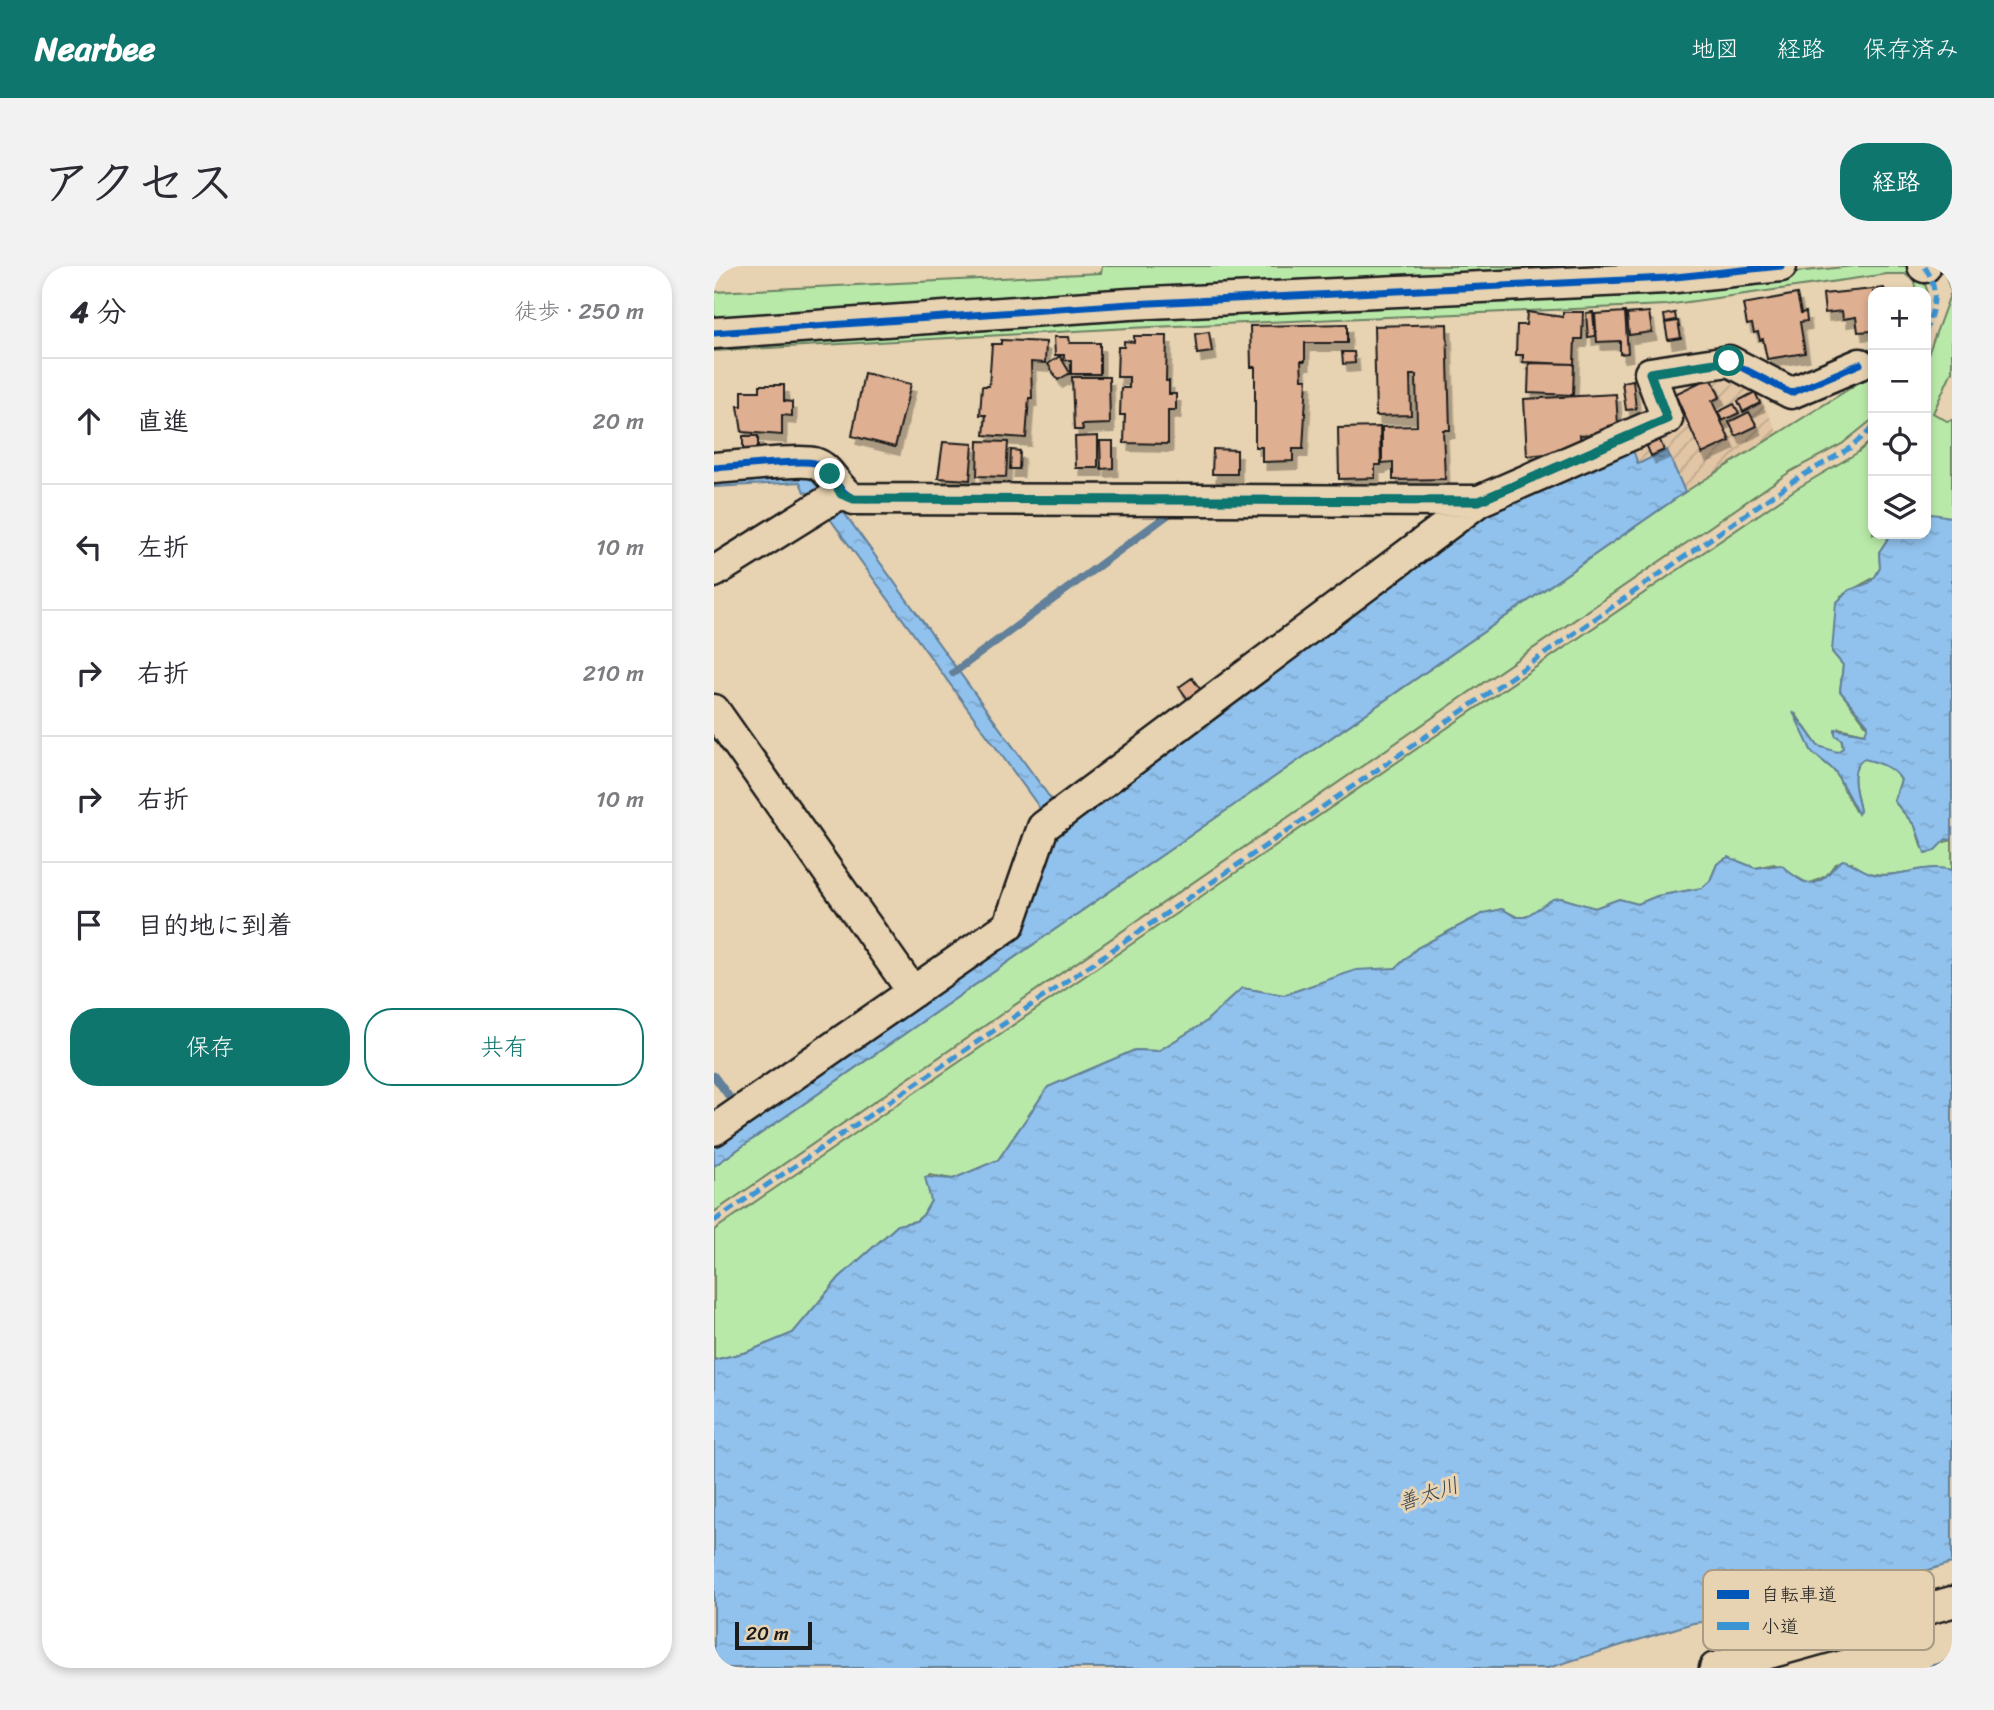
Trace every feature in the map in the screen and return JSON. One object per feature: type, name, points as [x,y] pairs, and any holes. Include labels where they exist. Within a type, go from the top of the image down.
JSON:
[{"type":"street","points":[[714,333],[1130,304],[1666,278],[1782,266]]},
{"type":"street","points":[[714,1130],[1009,925],[1043,827],[1479,501],[1667,419],[1650,373],[1729,361],[1791,393],[1860,364]]},
{"type":"street","points":[[714,468],[814,463],[830,474],[830,500]]},
{"type":"street","points":[[714,572],[830,500],[1479,501]]},
{"type":"street","points":[[714,710],[913,992]]},
{"type":"street","points":[[1934,1607],[1952,1602]]},
{"type":"street","points":[[1715,1668],[1780,1650]]},
{"type":"shaded area","points":[[1708,375],[1758,392],[1779,436],[1685,492],[1667,450],[1638,464],[1633,450],[1682,424],[1669,394]]},
{"type":"green space","points":[[1102,266],[1694,266],[714,325],[714,292],[1101,273]]},
{"type":"green space","points":[[1855,266],[1910,266],[1921,272],[1926,287],[1916,287],[1915,282],[1905,274],[1887,274],[1666,305],[1129,328],[714,351],[714,340],[1665,285]]},
{"type":"green space","points":[[1937,266],[1952,266],[1952,371],[1933,413],[1947,421],[1952,420],[1952,517],[1931,516],[1931,346],[1951,292],[1945,273]]},
{"type":"green space","points":[[1868,359],[1868,423],[1842,444],[1791,471],[714,1212],[714,1166],[1685,492],[1852,387]]},
{"type":"green space","points":[[1868,443],[1868,539],[1888,539],[1879,552],[1880,568],[1875,577],[1841,596],[1832,652],[1843,665],[1840,691],[1869,729],[1865,734],[1839,728],[1843,748],[1838,753],[1818,746],[1795,713],[1812,752],[1835,771],[1855,811],[1860,811],[1854,775],[1864,758],[1880,763],[1894,772],[1901,780],[1894,801],[1915,826],[1922,848],[1952,840],[1952,870],[1926,869],[1899,874],[1873,874],[1861,870],[1851,862],[1835,864],[1826,876],[1809,884],[1774,864],[1755,868],[1728,857],[1717,864],[1710,881],[1702,888],[1657,896],[1638,904],[1619,899],[1595,908],[1561,898],[1525,917],[1517,917],[1502,909],[1484,913],[1417,948],[1396,968],[1337,977],[1284,995],[1242,988],[1204,1023],[1158,1051],[1135,1050],[1048,1087],[998,1160],[953,1179],[929,1175],[931,1201],[923,1215],[916,1221],[898,1225],[839,1278],[793,1333],[747,1352],[714,1360],[714,1230],[1796,489],[1857,453]]},
{"type":"water","points":[[1633,450],[1638,464],[1667,450],[1685,492],[714,1166],[714,1143],[1022,934],[1058,833],[812,494],[804,492],[800,482],[714,487],[714,479],[812,474],[824,485],[1069,824],[1492,508]]},
{"type":"water","points":[[1931,514],[1952,517],[1952,840],[1946,839],[1934,851],[1925,853],[1915,826],[1894,801],[1901,780],[1898,775],[1890,768],[1864,759],[1854,776],[1860,811],[1858,814],[1835,771],[1812,752],[1793,712],[1818,746],[1837,752],[1843,748],[1842,740],[1835,735],[1835,729],[1865,734],[1868,725],[1840,691],[1843,665],[1832,652],[1836,603],[1849,590],[1869,583],[1875,577],[1880,568],[1879,552],[1888,539],[1931,539]]},
{"type":"water","name":"善太川","points":[[1728,857],[1755,868],[1781,865],[1808,883],[1820,881],[1843,860],[1868,873],[1879,875],[1933,868],[1952,870],[1952,1563],[1928,1570],[1703,1570],[1703,1622],[1548,1668],[714,1668],[714,1360],[747,1352],[793,1333],[839,1278],[898,1225],[916,1221],[923,1215],[931,1201],[925,1177],[953,1179],[998,1160],[1048,1087],[1135,1050],[1158,1051],[1204,1023],[1242,988],[1284,995],[1356,970],[1396,968],[1417,948],[1484,913],[1502,909],[1516,917],[1525,917],[1553,899],[1561,898],[1595,908],[1619,899],[1638,904],[1657,896],[1702,888],[1710,881],[1717,864]]},
{"type":"building","points":[[1868,290],[1868,331],[1858,332],[1856,317],[1843,319],[1842,311],[1825,313],[1823,294]]},
{"type":"building","points":[[1797,294],[1801,313],[1806,312],[1807,321],[1800,322],[1805,353],[1767,359],[1763,339],[1760,340],[1758,332],[1754,333],[1752,324],[1747,325],[1743,304]]},
{"type":"building","points":[[1527,312],[1563,317],[1563,312],[1583,312],[1582,339],[1575,339],[1574,364],[1523,362],[1523,355],[1516,355],[1517,325],[1526,325]]},
{"type":"building","points":[[1593,312],[1595,336],[1588,337],[1586,313]]},
{"type":"building","points":[[1625,312],[1628,353],[1620,354],[1620,341],[1597,342],[1595,314]]},
{"type":"building","points":[[1649,312],[1652,332],[1629,335],[1627,314]]},
{"type":"building","points":[[1675,313],[1676,320],[1665,322],[1664,315]]},
{"type":"building","points":[[1678,321],[1681,338],[1668,340],[1665,323]]},
{"type":"building","points":[[1347,324],[1347,343],[1305,343],[1305,361],[1301,361],[1302,379],[1307,379],[1303,449],[1293,449],[1293,461],[1262,462],[1262,447],[1255,447],[1255,367],[1251,367],[1250,326]]},
{"type":"building","points":[[1447,324],[1450,430],[1443,430],[1445,479],[1393,480],[1393,462],[1382,463],[1382,427],[1417,426],[1416,375],[1410,375],[1411,415],[1376,416],[1374,326]]},
{"type":"building","points":[[1209,332],[1212,352],[1197,354],[1195,334]]},
{"type":"building","points":[[1134,336],[1167,336],[1166,381],[1169,381],[1169,394],[1176,394],[1176,410],[1168,410],[1168,444],[1124,443],[1125,415],[1120,415],[1121,388],[1129,388],[1129,377],[1117,377],[1118,347],[1124,347],[1124,341],[1134,342]]},
{"type":"building","points":[[1054,337],[1069,337],[1070,343],[1100,343],[1100,374],[1071,374],[1071,360],[1064,360],[1064,355],[1055,355]]},
{"type":"building","points":[[1001,340],[1046,342],[1045,363],[1031,362],[1032,398],[1029,398],[1026,438],[984,435],[986,415],[980,415],[982,386],[989,386],[992,344],[1001,344]]},
{"type":"building","points":[[1342,352],[1354,352],[1355,363],[1343,364]]},
{"type":"building","points":[[1060,356],[1070,373],[1058,380],[1048,364]]},
{"type":"building","points":[[1529,363],[1574,364],[1573,395],[1528,393]]},
{"type":"building","points":[[864,373],[911,384],[895,447],[852,436]]},
{"type":"building","points":[[1072,377],[1109,377],[1110,424],[1082,425],[1083,430],[1074,430]]},
{"type":"building","points":[[1711,377],[1720,397],[1712,401],[1730,441],[1702,454],[1675,394]]},
{"type":"building","points":[[1633,380],[1636,409],[1626,410],[1622,382]]},
{"type":"building","points":[[760,385],[784,385],[784,401],[792,402],[792,416],[782,415],[782,435],[742,432],[738,406],[742,406],[742,391],[760,391]]},
{"type":"building","points":[[1755,392],[1760,403],[1743,412],[1738,401]]},
{"type":"building","points":[[1616,394],[1618,425],[1608,426],[1609,433],[1580,435],[1581,445],[1563,452],[1527,456],[1524,399]]},
{"type":"building","points":[[1734,404],[1739,413],[1722,421],[1718,412]]},
{"type":"building","points":[[1749,412],[1757,426],[1736,436],[1729,422]]},
{"type":"building","points":[[1380,427],[1381,465],[1375,465],[1375,478],[1339,479],[1338,428]]},
{"type":"building","points":[[743,436],[758,436],[758,454],[743,454]]},
{"type":"building","points":[[1098,436],[1098,468],[1076,468],[1075,437]]},
{"type":"building","points":[[1659,438],[1664,450],[1651,456],[1646,444]]},
{"type":"building","points":[[978,441],[1008,442],[1006,477],[977,476]]},
{"type":"building","points":[[1100,441],[1113,441],[1113,468],[1101,469]]},
{"type":"building","points":[[943,442],[973,444],[970,480],[938,478]]},
{"type":"building","points":[[1213,449],[1237,450],[1237,474],[1212,474]]},
{"type":"building","points":[[1011,450],[1020,451],[1019,469],[1010,469]]},
{"type":"building","points":[[1192,678],[1203,693],[1190,702],[1179,687]]},
{"type":"waterway","points":[[953,673],[1169,514]]},
{"type":"waterway","points":[[714,1076],[733,1102]]},
{"type":"waterway","points":[[1933,1668],[1952,1663]]},
{"type":"marked path","points":[[1925,267],[1934,291],[1931,313]]},
{"type":"marked path","points":[[714,1221],[1396,757],[1795,480],[1850,448],[1868,432]]},
{"type":"cycle path","points":[[714,333],[1130,304],[1666,278],[1781,266]]},
{"type":"cycle path","points":[[714,468],[814,463],[825,470],[843,491],[854,499],[1479,501],[1667,419],[1650,373],[1729,361],[1791,393],[1860,364]]},
{"type":"route","points":[[830,474],[841,494],[854,499],[1479,501],[1667,419],[1650,373],[1729,361]]}]
